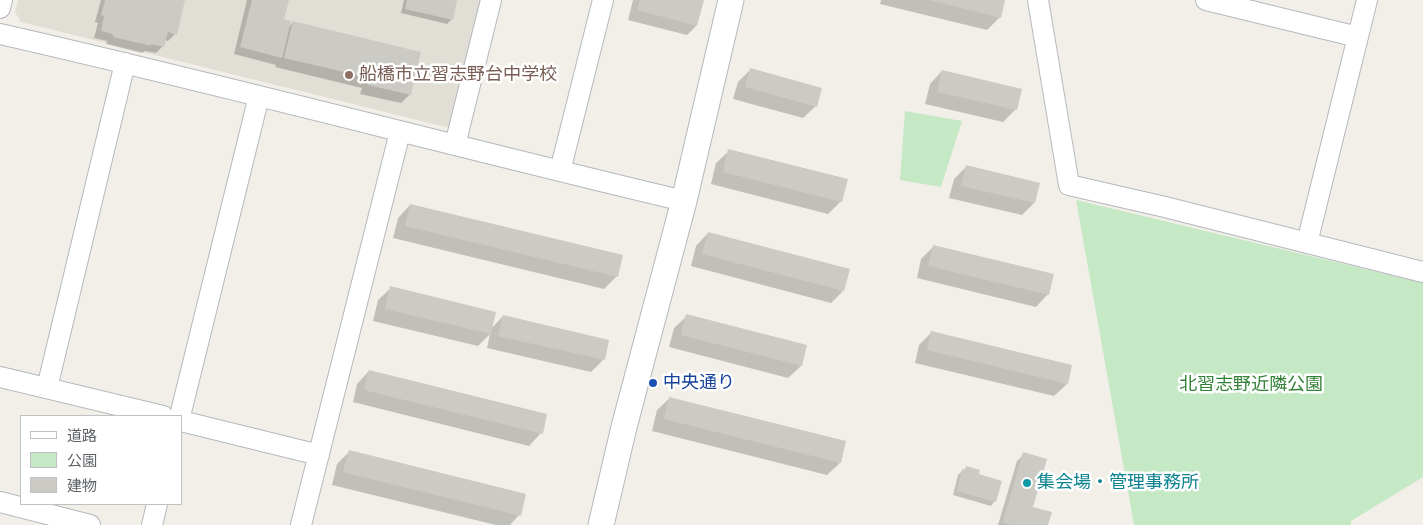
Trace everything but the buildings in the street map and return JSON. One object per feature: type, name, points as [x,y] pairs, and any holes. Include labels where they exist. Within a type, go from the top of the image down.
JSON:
[{"type":"street","points":[[0,8],[2,0]]},
{"type":"street","points":[[455,145],[491,0]]},
{"type":"street","points":[[560,171],[603,0]]},
{"type":"street","points":[[601,525],[624,427],[684,201],[731,0]]},
{"type":"street","points":[[1038,0],[1069,185],[1166,207],[1423,272]]},
{"type":"street","points":[[1206,0],[1358,37]]},
{"type":"street","points":[[1307,243],[1367,0]]},
{"type":"street","points":[[0,34],[684,201]]},
{"type":"street","points":[[47,388],[124,63]]},
{"type":"street","points":[[180,415],[259,96]]},
{"type":"street","points":[[302,525],[400,132]]},
{"type":"street","points":[[0,377],[159,415]]},
{"type":"street","points":[[182,421],[319,455]]},
{"type":"street","points":[[0,502],[90,525]]},
{"type":"street","points":[[152,525],[157,505]]},
{"type":"shaded area","name":"船橋市立習志野台中学校","points":[[18,0],[482,0],[450,128],[21,22],[15,12]]},
{"type":"green space","points":[[905,111],[962,121],[941,187],[900,180]]},
{"type":"green space","name":"北習志野近隣公園","points":[[1076,200],[1423,283],[1423,477],[1351,521],[1351,525],[1134,525]]},
{"type":"place","name":"船橋市立習志野台中学校","points":[[349,75]]},
{"type":"place","name":"中央通り","points":[[653,383]]},
{"type":"place","name":"集会場・管理事務所","points":[[1027,483]]}]
